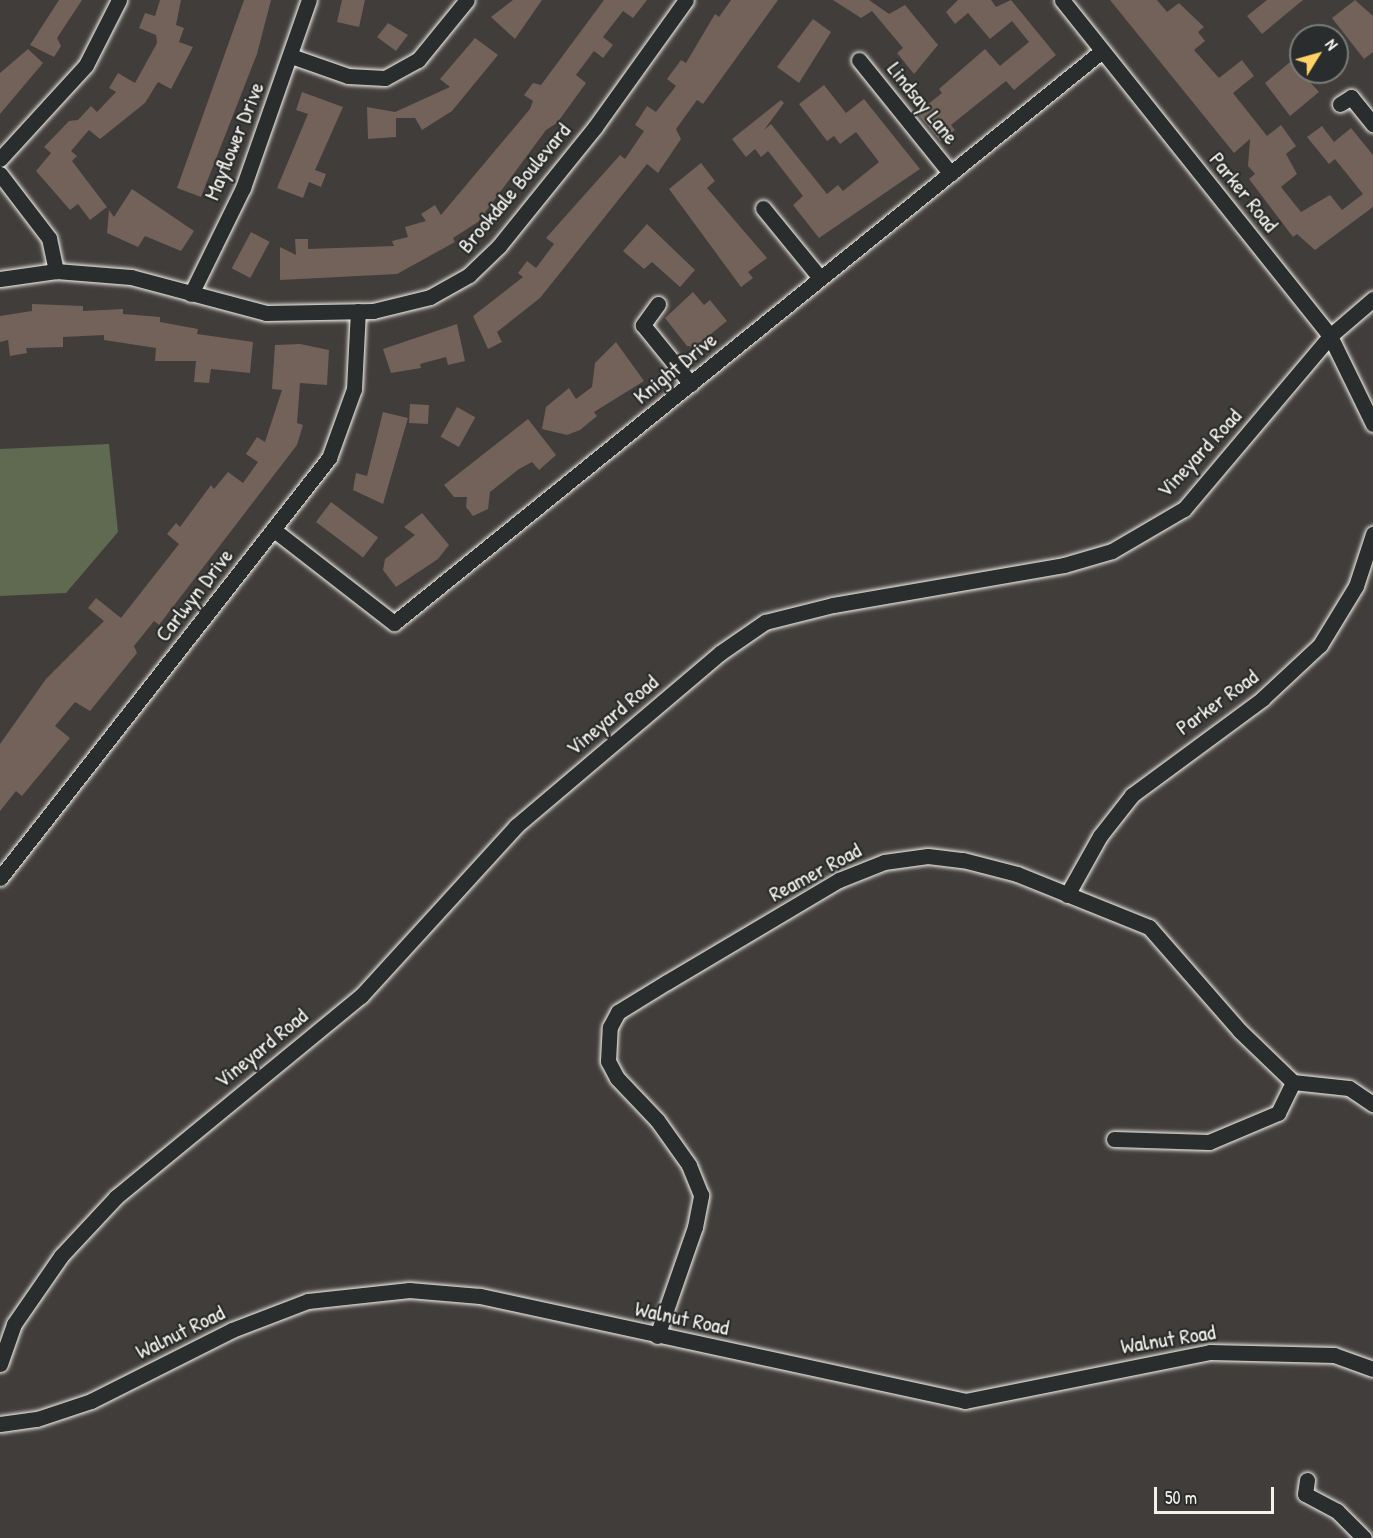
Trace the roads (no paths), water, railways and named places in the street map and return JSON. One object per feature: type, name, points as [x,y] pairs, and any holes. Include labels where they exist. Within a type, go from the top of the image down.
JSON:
[{"type":"street","points":[[0,159],[86,65],[119,0]]},
{"type":"street","name":"Mayflower Drive","points":[[191,294],[243,188],[309,0]]},
{"type":"street","points":[[291,56],[348,76],[385,78],[418,60],[467,0]]},
{"type":"street","name":"Brookdale Boulevard","points":[[0,279],[56,271],[131,278],[266,313],[358,311],[430,297],[485,260],[589,135],[686,0]]},
{"type":"street","name":"Parker Road","points":[[1062,0],[1330,336],[1373,424]]},
{"type":"street","name":"Knight Drive","points":[[274,531],[394,623],[1102,51]]},
{"type":"street","name":"Lindsay Lane","points":[[859,60],[951,174]]},
{"type":"street","points":[[1340,104],[1351,97],[1373,124]]},
{"type":"street","points":[[0,174],[49,238],[56,271]]},
{"type":"street","points":[[763,208],[820,278]]},
{"type":"street","name":"Vineyard Road","points":[[0,1364],[14,1324],[61,1256],[116,1197],[361,996],[516,826],[720,653],[765,622],[1064,565],[1112,551],[1184,508],[1330,336],[1373,298]]},
{"type":"street","points":[[658,304],[644,325],[691,384]]},
{"type":"street","name":"Carlwyn Drive","points":[[0,878],[274,531],[339,438],[354,389],[358,311]]},
{"type":"street","name":"Parker Road","points":[[1068,895],[1100,836],[1132,795],[1262,699],[1320,645],[1356,586],[1373,534]]},
{"type":"street","name":"Reamer Road","points":[[657,1336],[695,1227],[701,1195],[689,1165],[608,1061],[610,1027],[618,1012],[839,880],[884,862],[928,856],[963,860],[1017,874],[1149,927],[1240,1031],[1293,1082]]},
{"type":"street","points":[[1114,1139],[1209,1142],[1278,1113],[1293,1082],[1349,1088],[1373,1104]]},
{"type":"street","name":"Walnut Road","points":[[0,1424],[38,1419],[91,1401],[232,1330],[308,1301],[408,1290],[480,1296],[964,1401],[1210,1352],[1334,1355],[1373,1369]]},
{"type":"street","points":[[1307,1480],[1305,1494],[1337,1511],[1364,1538]]}]
